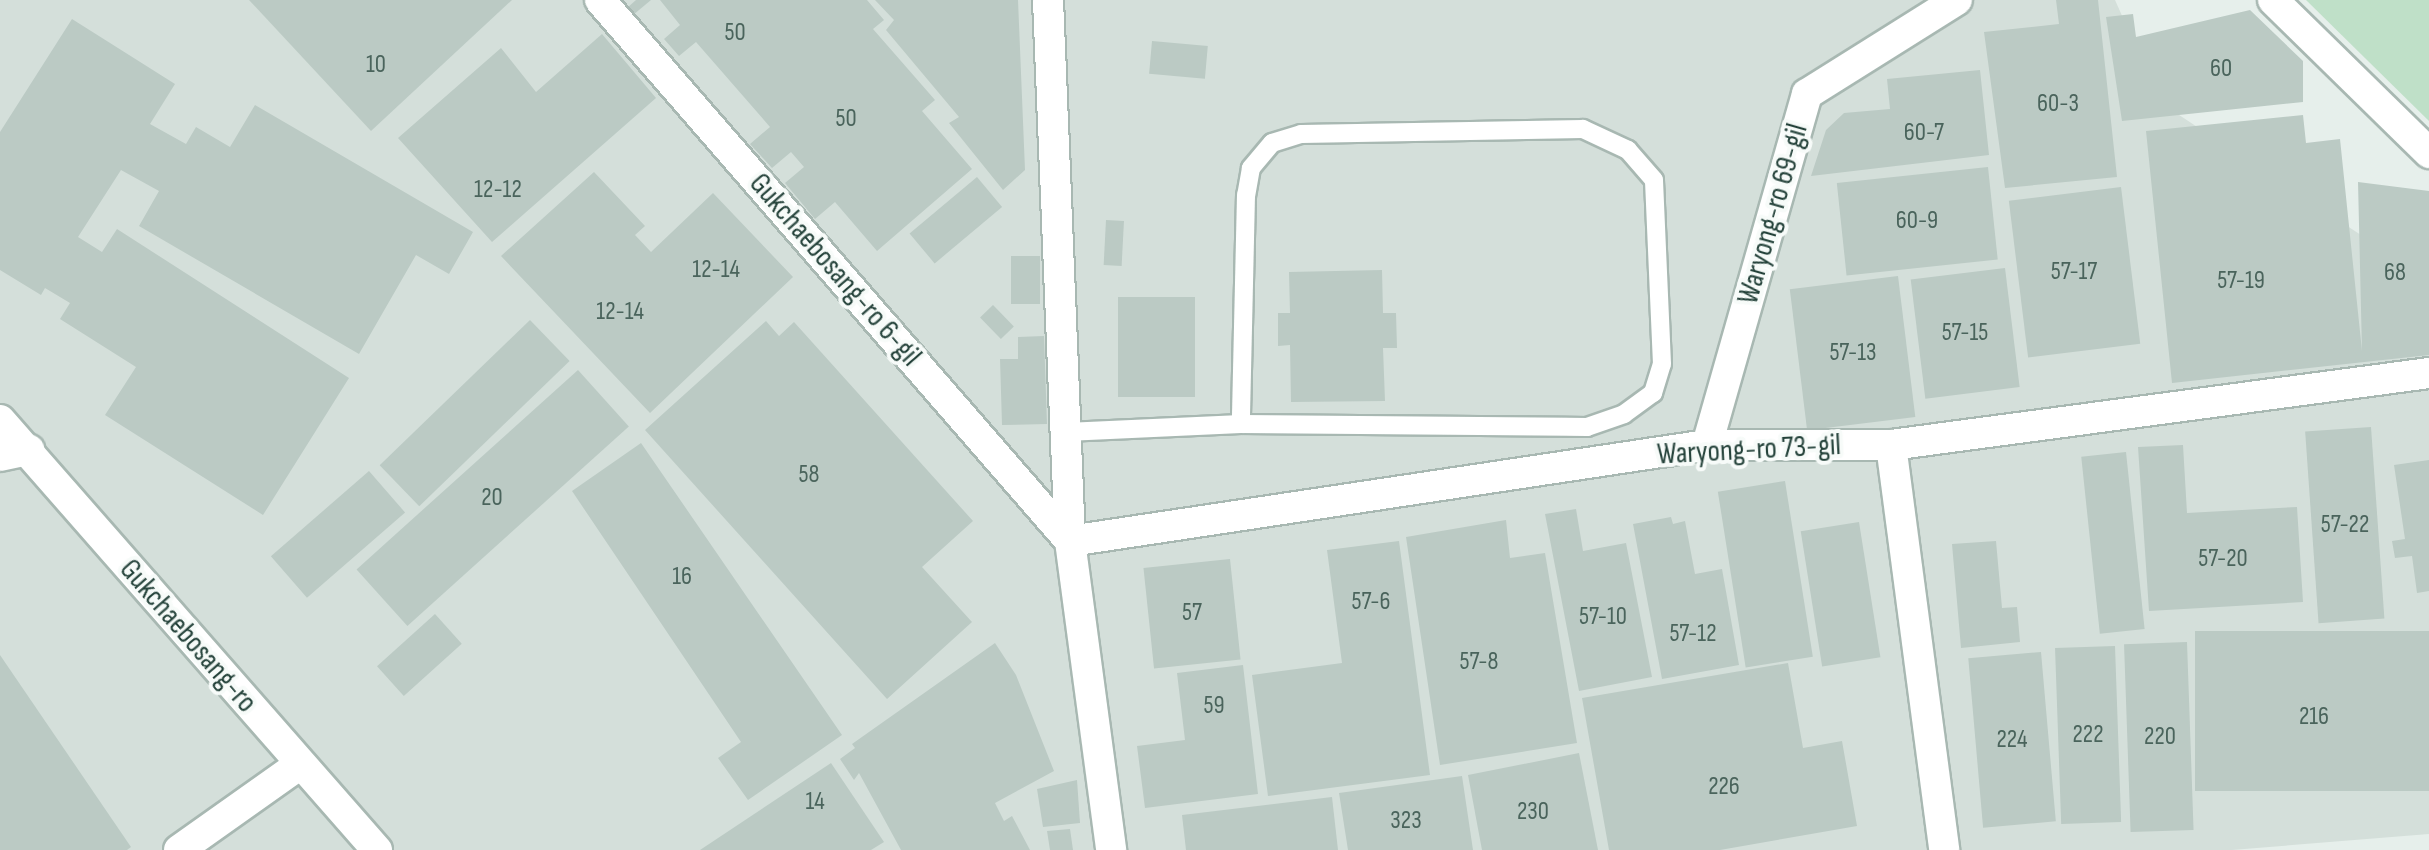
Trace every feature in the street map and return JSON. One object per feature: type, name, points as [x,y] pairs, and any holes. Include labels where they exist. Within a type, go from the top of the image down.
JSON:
[{"type":"street","name":"Gukchaebosang-ro 6-gil","points":[[600,0],[1070,540]]},
{"type":"street","points":[[1048,0],[1070,540],[1111,850]]},
{"type":"street","name":"Waryong-ro 69-gil","points":[[1706,446],[1807,94],[1957,0]]},
{"type":"street","points":[[2273,0],[2429,152]]},
{"type":"street","name":"Waryong-ro 73-gil","points":[[1070,540],[1706,446],[1892,445],[2429,373]]},
{"type":"street","name":"Gukchaebosang-ro","points":[[0,420],[14,453],[377,850]]},
{"type":"street","points":[[1892,445],[1944,850]]},
{"type":"street","points":[[179,850],[299,765]]},
{"type":"lane","points":[[1066,432],[1242,424],[1587,427],[1624,414],[1653,393],[1662,364],[1654,180],[1628,150],[1583,129],[1301,134],[1272,143],[1251,168],[1246,194],[1242,424]]},
{"type":"shaded area","points":[[0,0],[2115,0],[2161,103],[2429,280],[2429,834],[2232,850],[0,850]]},
{"type":"green space","points":[[2306,0],[2429,0],[2429,121]]},
{"type":"building","points":[[249,0],[512,0],[371,131]]},
{"type":"building","points":[[636,0],[651,0],[633,15],[627,8]]},
{"type":"building","points":[[660,0],[867,0],[884,20],[873,29],[935,100],[922,111],[972,169],[877,251],[835,202],[815,219],[785,183],[804,167],[791,152],[772,168],[750,144],[770,127],[696,42],[679,56],[664,39],[680,25]]},
{"type":"building","points":[[875,0],[1018,0],[1025,170],[1003,190],[949,123],[959,117],[886,30],[894,20]]},
{"type":"building","points":[[2056,0],[2098,0],[2117,177],[2005,188],[1984,32],[2059,24]]},
{"type":"building","points":[[2250,10],[2303,61],[2303,102],[2122,121],[2106,17],[2133,14],[2136,37]]},
{"type":"building","points":[[72,19],[175,84],[150,124],[186,144],[196,127],[230,147],[255,105],[473,232],[449,274],[416,255],[359,354],[139,226],[159,191],[121,170],[78,237],[102,252],[117,229],[349,378],[263,515],[105,415],[136,367],[60,319],[70,303],[45,288],[41,295],[0,270],[0,132]]},
{"type":"building","points":[[602,34],[656,98],[492,242],[398,138],[501,48],[536,92]]},
{"type":"building","points":[[1152,41],[1208,46],[1205,79],[1149,74]]},
{"type":"building","points":[[1980,70],[1989,155],[1811,176],[1826,130],[1844,113],[1890,109],[1887,79]]},
{"type":"building","points":[[2303,115],[2306,143],[2340,139],[2362,351],[2358,182],[2429,191],[2429,355],[2172,383],[2146,131]]},
{"type":"building","points":[[1988,167],[1998,259],[1847,275],[1837,183]]},
{"type":"building","points":[[594,172],[645,226],[635,235],[651,252],[713,193],[793,277],[650,413],[501,256]]},
{"type":"building","points":[[977,177],[1002,207],[935,263],[910,234]]},
{"type":"building","points":[[2121,187],[2140,344],[2028,358],[2009,201]]},
{"type":"building","points":[[1106,220],[1124,221],[1122,266],[1104,265]]},
{"type":"building","points":[[1011,256],[1040,256],[1040,304],[1011,304]]},
{"type":"building","points":[[2005,268],[2020,387],[1925,399],[1911,280]]},
{"type":"building","points":[[1382,270],[1383,313],[1396,313],[1397,348],[1383,348],[1385,401],[1291,402],[1290,345],[1278,346],[1278,313],[1290,313],[1289,272]]},
{"type":"building","points":[[1898,276],[1915,417],[1807,430],[1790,289]]},
{"type":"building","points":[[1118,297],[1195,297],[1195,397],[1118,397]]},
{"type":"building","points":[[993,305],[1014,327],[1001,339],[980,318]]},
{"type":"building","points":[[530,320],[570,361],[419,506],[380,465]]},
{"type":"building","points":[[766,321],[779,336],[794,322],[973,521],[922,567],[972,622],[887,699],[645,430]]},
{"type":"building","points":[[1044,336],[1047,424],[1002,425],[1000,359],[1018,359],[1018,337]]},
{"type":"building","points":[[578,370],[629,426],[407,626],[357,569]]},
{"type":"building","points":[[2371,427],[2384,619],[2319,623],[2305,432]]},
{"type":"building","points":[[641,443],[842,735],[748,800],[718,758],[741,742],[572,491]]},
{"type":"building","points":[[2183,445],[2187,513],[2297,507],[2303,602],[2149,611],[2138,447]]},
{"type":"building","points":[[2126,452],[2145,629],[2100,634],[2081,457]]},
{"type":"building","points":[[2429,460],[2429,591],[2417,593],[2412,556],[2395,558],[2392,541],[2405,539],[2394,465]]},
{"type":"building","points":[[369,471],[405,513],[307,598],[271,556]]},
{"type":"building","points":[[1785,481],[1813,657],[1746,667],[1718,492]]},
{"type":"building","points":[[1576,509],[1583,551],[1626,543],[1652,677],[1579,691],[1545,514]]},
{"type":"building","points":[[1671,517],[1673,524],[1685,521],[1695,574],[1722,569],[1739,665],[1662,679],[1633,524]]},
{"type":"building","points":[[1506,520],[1510,558],[1545,553],[1577,743],[1440,765],[1406,537]]},
{"type":"building","points":[[1859,522],[1880,657],[1822,667],[1801,531]]},
{"type":"building","points":[[1399,541],[1430,775],[1268,796],[1252,675],[1342,663],[1327,550]]},
{"type":"building","points":[[1996,541],[2002,608],[2017,607],[2020,642],[1961,648],[1952,544]]},
{"type":"building","points":[[1230,559],[1241,659],[1154,669],[1143,568]]},
{"type":"building","points":[[435,614],[462,644],[404,696],[377,666]]},
{"type":"building","points":[[2195,631],[2429,631],[2429,791],[2195,791]]},
{"type":"building","points":[[2187,642],[2194,830],[2131,832],[2124,644]]},
{"type":"building","points":[[995,643],[1016,675],[1054,771],[995,803],[1004,821],[1012,816],[1030,850],[901,850],[859,773],[854,780],[840,759],[855,748],[852,744]]},
{"type":"building","points":[[2115,646],[2121,822],[2061,824],[2055,648]]},
{"type":"building","points":[[2041,652],[2056,821],[1983,828],[1968,658]]},
{"type":"building","points":[[0,655],[131,847],[127,850],[0,850]]},
{"type":"building","points":[[1788,663],[1803,748],[1842,741],[1857,826],[1720,850],[1609,850],[1582,698]]},
{"type":"building","points":[[1243,665],[1258,794],[1145,808],[1137,746],[1185,740],[1177,673]]},
{"type":"building","points":[[1579,753],[1598,850],[1482,850],[1468,775]]},
{"type":"building","points":[[831,763],[884,842],[871,850],[700,850]]},
{"type":"building","points":[[1462,776],[1473,850],[1348,850],[1339,793]]},
{"type":"building","points":[[1077,780],[1080,823],[1043,827],[1037,789]]},
{"type":"building","points":[[1332,797],[1338,850],[1186,850],[1182,815]]},
{"type":"building","points":[[1070,829],[1073,850],[1050,850],[1047,831]]}]
